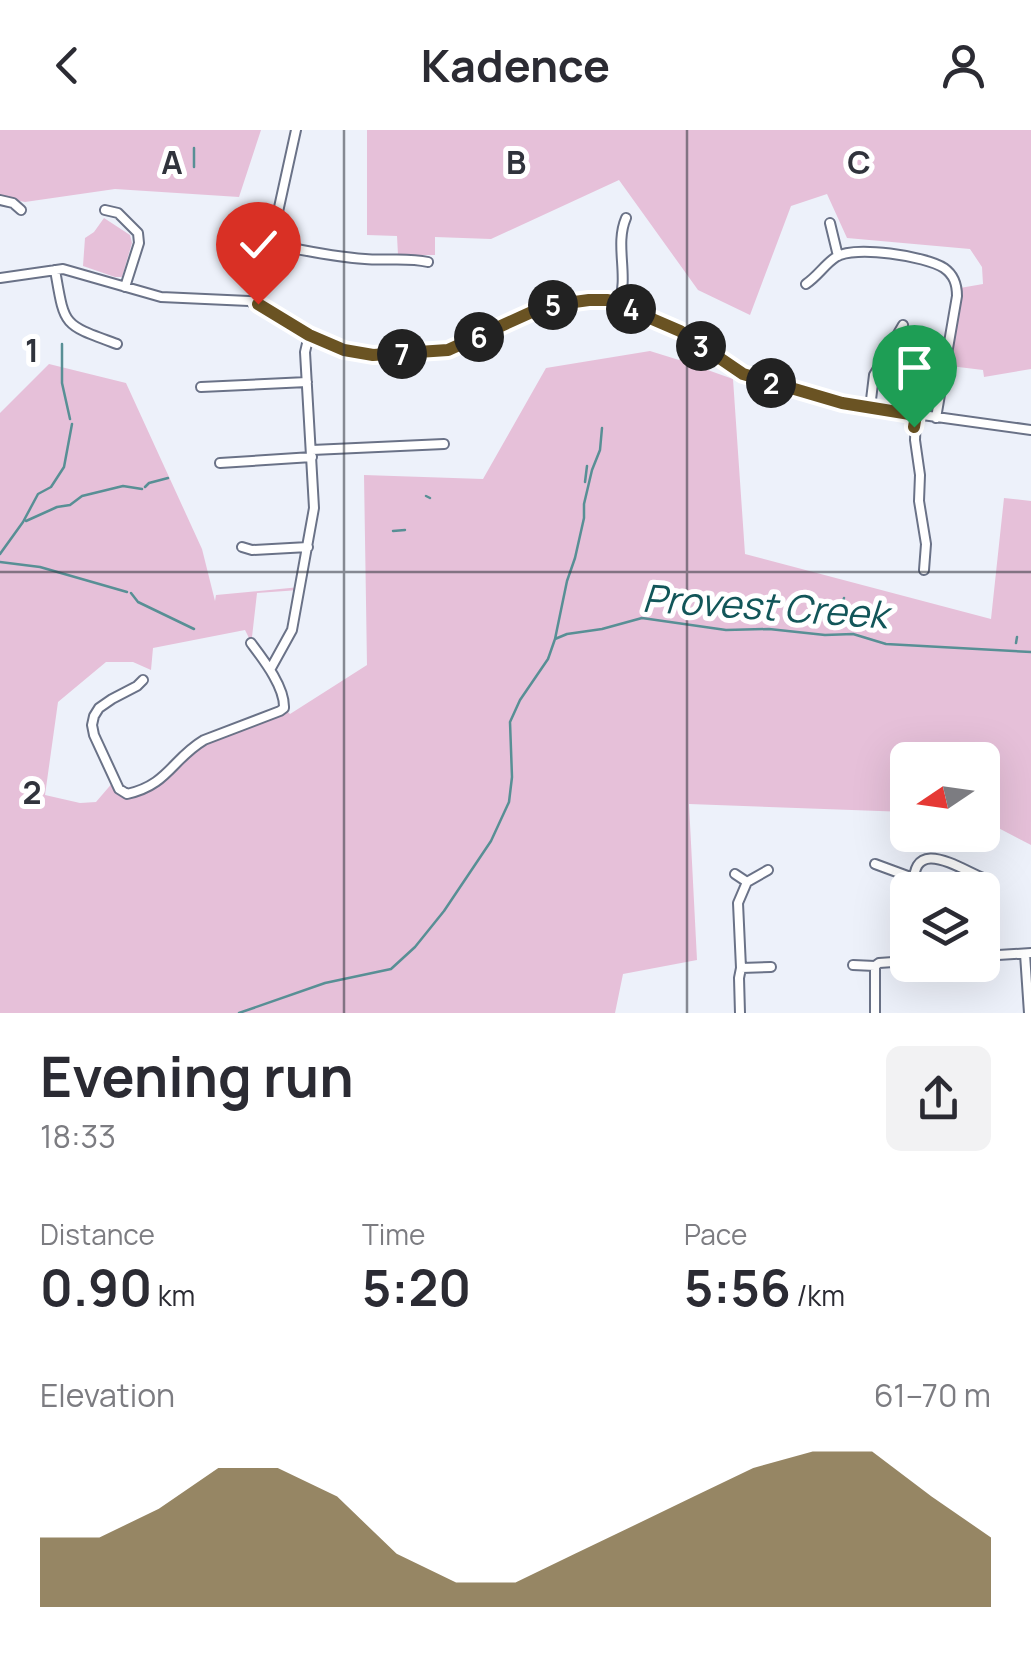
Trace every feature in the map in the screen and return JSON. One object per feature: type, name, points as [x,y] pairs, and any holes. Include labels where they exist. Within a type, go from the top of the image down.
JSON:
[{"type":"street","points":[[258,304],[296,130]]},
{"type":"street","points":[[0,200],[13,203],[20,210]]},
{"type":"street","points":[[105,210],[118,212],[138,232],[139,242],[125,288]]},
{"type":"street","points":[[618,304],[624,291],[620,242],[626,218]]},
{"type":"street","points":[[830,223],[838,256]]},
{"type":"street","points":[[271,244],[370,260],[428,262]]},
{"type":"street","points":[[806,284],[838,256],[887,252],[944,268],[954,280],[957,296],[936,418]]},
{"type":"street","points":[[55,270],[62,312],[69,322],[77,330],[117,344]]},
{"type":"street","points":[[0,278],[55,270],[79,272],[161,297],[232,299],[258,304],[309,335],[364,355],[438,352],[545,306],[594,300],[618,304],[680,331],[743,374],[842,403],[1031,430]]},
{"type":"street","points":[[870,408],[874,375],[903,325]]},
{"type":"street","points":[[271,668],[292,630],[315,495],[305,352],[309,335]]},
{"type":"street","points":[[200,387],[307,382]]},
{"type":"street","points":[[916,415],[919,501],[926,544],[924,570]]},
{"type":"street","points":[[220,463],[444,444]]},
{"type":"street","points":[[242,547],[308,547]]},
{"type":"street","points":[[143,680],[99,708],[92,725],[118,790],[127,794],[162,780],[204,740],[284,708],[271,668],[251,643]]},
{"type":"street","points":[[915,872],[918,864],[928,857],[969,872]]},
{"type":"street","points":[[874,864],[896,872]]},
{"type":"street","points":[[740,1013],[738,904],[747,882],[768,870]]},
{"type":"street","points":[[735,874],[747,882]]},
{"type":"street","points":[[1000,955],[1028,954],[1029,1013]]},
{"type":"street","points":[[853,966],[890,962]]},
{"type":"street","points":[[875,966],[875,1013]]},
{"type":"street","points":[[741,968],[772,967]]},
{"type":"shaded area","points":[[0,130],[261,130],[239,197],[115,189],[25,202],[0,197]]},
{"type":"shaded area","points":[[367,130],[1031,130],[1031,369],[984,377],[983,370],[950,366],[960,288],[983,284],[982,267],[970,249],[847,238],[827,194],[791,206],[750,315],[698,290],[619,180],[491,239],[435,237],[435,255],[398,255],[397,236],[367,235]]},
{"type":"shaded area","points":[[104,218],[130,235],[132,243],[122,277],[83,266],[85,238]]},
{"type":"shaded area","points":[[691,342],[710,354],[702,368],[733,379],[745,554],[991,619],[1004,498],[1031,501],[1031,845],[1000,829],[1000,742],[890,742],[890,811],[689,804],[697,960],[623,974],[615,1013],[0,1013],[0,413],[49,364],[126,383],[202,549],[215,601],[216,595],[300,587],[257,593],[252,637],[245,630],[153,648],[151,670],[133,662],[106,662],[58,702],[45,795],[80,803],[96,802],[114,781],[130,796],[147,792],[206,740],[285,709],[290,714],[367,665],[364,475],[483,479],[546,368],[650,351],[679,360]]},
{"type":"waterway","points":[[194,148],[194,167]]},
{"type":"waterway","points":[[62,344],[62,383],[70,419]]},
{"type":"waterway","points":[[0,554],[38,494],[51,487],[64,467],[72,424]]},
{"type":"waterway","points":[[555,639],[602,428]]},
{"type":"waterway","points":[[585,482],[587,466]]},
{"type":"waterway","points":[[145,487],[168,478]]},
{"type":"waterway","points":[[26,521],[70,505],[82,496],[123,486],[142,489]]},
{"type":"waterway","points":[[426,496],[430,498]]},
{"type":"waterway","points":[[393,531],[405,530]]},
{"type":"waterway","points":[[0,562],[40,567],[127,592]]},
{"type":"waterway","points":[[131,593],[138,602],[194,629]]},
{"type":"waterway","points":[[836,625],[844,598]]},
{"type":"waterway","name":"Provest Creek","points":[[239,1013],[325,983],[391,969],[415,947],[491,841],[509,802],[510,722],[548,659],[555,639],[642,618],[726,630],[853,634],[886,644],[1031,652]]},
{"type":"waterway","points":[[1016,643],[1017,637]]},
{"type":"route","points":[[258,304],[309,335],[344,350],[373,355],[448,350],[545,306],[608,300],[680,331],[743,374],[842,403],[916,415],[914,427]]}]
